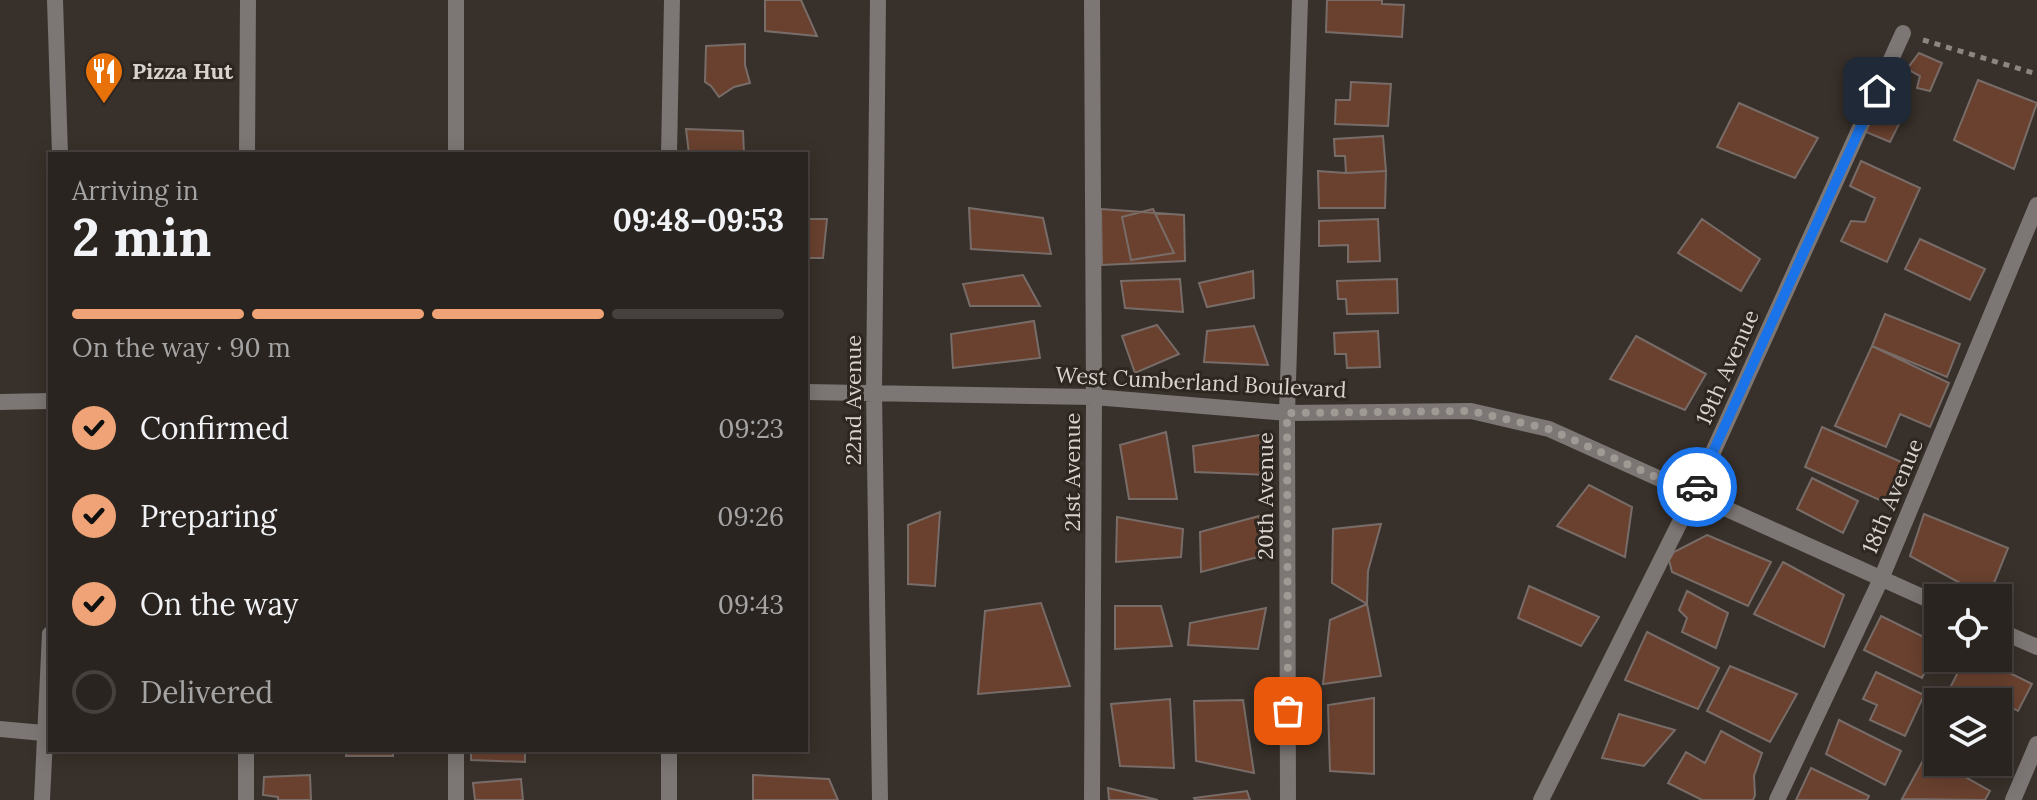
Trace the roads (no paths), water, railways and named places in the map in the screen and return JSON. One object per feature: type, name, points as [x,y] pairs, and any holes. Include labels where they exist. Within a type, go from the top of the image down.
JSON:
[{"type":"street","points":[[55,0],[60,152]]},
{"type":"street","points":[[247,152],[248,0]]},
{"type":"street","points":[[456,0],[456,152]]},
{"type":"street","points":[[669,152],[672,0]]},
{"type":"street","name":"22nd Avenue","points":[[878,0],[874,391],[880,800]]},
{"type":"street","name":"21st Avenue","points":[[1092,0],[1092,800]]},
{"type":"street","name":"20th Avenue","points":[[1288,800],[1287,413],[1300,0]]},
{"type":"street","name":"19th Avenue","points":[[1541,800],[1694,494],[1903,33]]},
{"type":"street","name":"18th Avenue","points":[[1777,800],[1881,579],[2037,205]]},
{"type":"street","name":"West Cumberland Boulevard","points":[[808,392],[1094,397],[1287,413],[1471,411],[1549,429],[1924,598]]},
{"type":"street","points":[[0,402],[48,401]]},
{"type":"street","points":[[2012,636],[2037,647]]},
{"type":"street","points":[[42,800],[48,662]]},
{"type":"street","points":[[0,729],[43,733]]},
{"type":"street","points":[[2013,800],[2037,744]]},
{"type":"street","points":[[246,752],[246,800]]},
{"type":"street","points":[[456,752],[456,800]]},
{"type":"street","points":[[669,752],[669,800]]},
{"type":"place","name":"Pizza Hut","points":[[104,105]]}]
